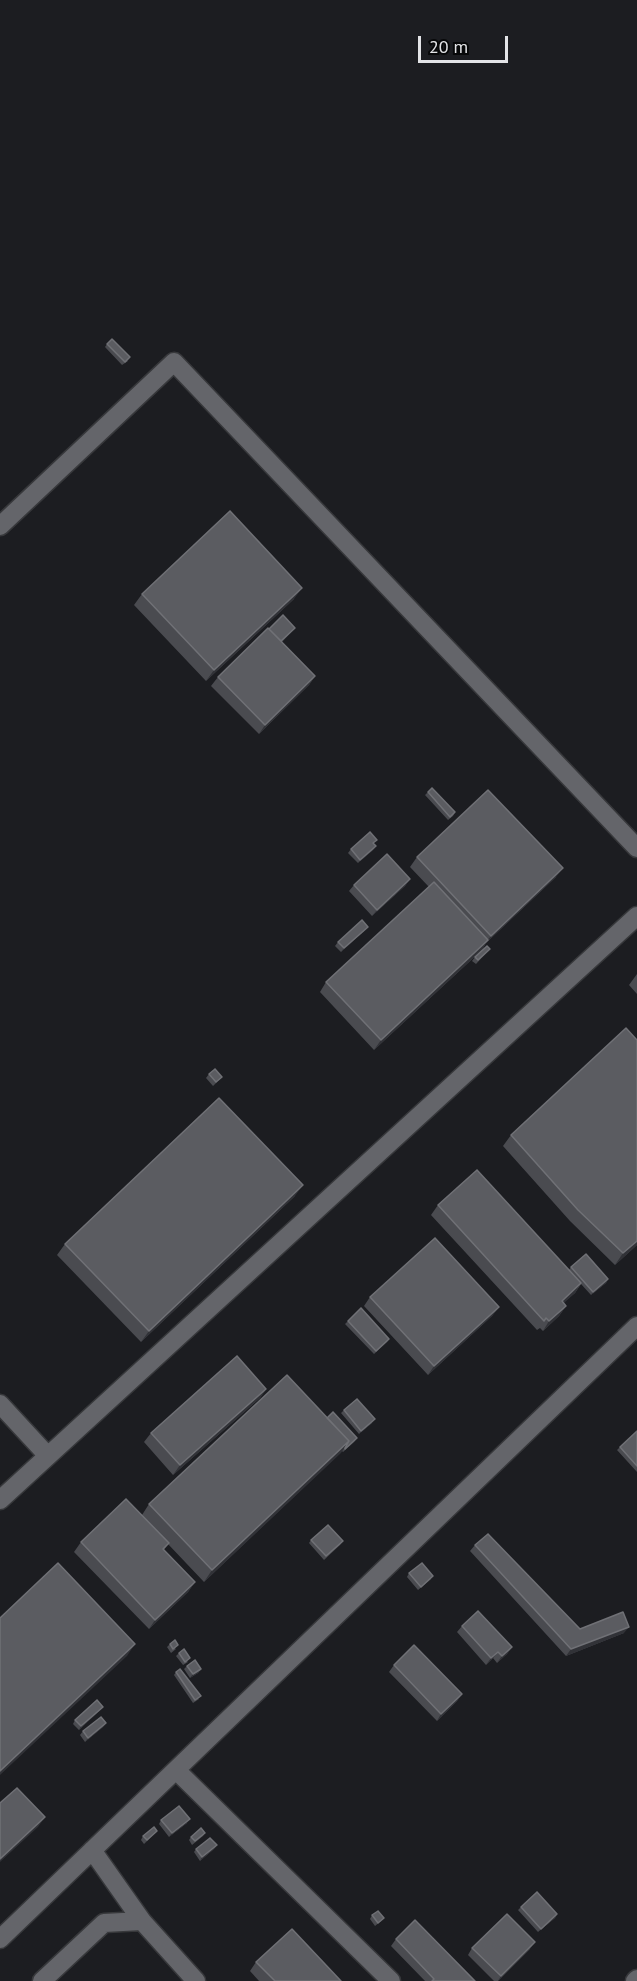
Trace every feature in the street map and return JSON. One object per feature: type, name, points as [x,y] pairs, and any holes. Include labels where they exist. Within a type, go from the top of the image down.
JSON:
[{"type":"lane","points":[[0,526],[174,362],[637,848]]},
{"type":"lane","points":[[0,1500],[637,916]]},
{"type":"lane","points":[[0,1939],[637,1326]]},
{"type":"lane","points":[[0,1404],[48,1456]]},
{"type":"lane","points":[[176,1770],[391,1981]]},
{"type":"lane","points":[[92,1850],[142,1921],[196,1981]]},
{"type":"lane","points":[[42,1981],[104,1923],[142,1921]]},
{"type":"building","points":[[112,339],[130,357],[125,362],[107,344]]},
{"type":"building","points":[[230,511],[302,588],[214,670],[142,594]]},
{"type":"building","points":[[283,615],[295,628],[281,641],[269,629]]},
{"type":"building","points":[[268,628],[315,676],[265,725],[218,677]]},
{"type":"building","points":[[432,788],[455,812],[450,817],[428,792]]},
{"type":"building","points":[[488,790],[563,868],[491,936],[417,857]]},
{"type":"building","points":[[370,832],[377,840],[373,843],[376,846],[360,860],[351,849]]},
{"type":"building","points":[[387,854],[410,879],[377,910],[354,885]]},
{"type":"building","points":[[434,882],[488,940],[381,1040],[326,982]]},
{"type":"building","points":[[362,920],[368,927],[344,948],[338,942]]},
{"type":"building","points":[[487,946],[490,949],[478,960],[475,957]]},
{"type":"building","points":[[626,1028],[637,1040],[637,1241],[623,1253],[578,1210],[511,1135]]},
{"type":"building","points":[[215,1069],[222,1077],[216,1082],[209,1074]]},
{"type":"building","points":[[219,1098],[303,1185],[149,1331],[65,1244]]},
{"type":"building","points":[[477,1170],[581,1283],[562,1301],[566,1306],[549,1321],[546,1318],[544,1321],[438,1205]]},
{"type":"building","points":[[435,1238],[499,1307],[434,1366],[370,1297]]},
{"type":"building","points":[[586,1254],[608,1279],[593,1292],[571,1267]]},
{"type":"building","points":[[361,1308],[389,1339],[376,1351],[348,1321]]},
{"type":"building","points":[[237,1356],[266,1389],[180,1465],[151,1433]]},
{"type":"building","points":[[287,1375],[349,1441],[212,1570],[149,1504]]},
{"type":"building","points":[[357,1399],[375,1419],[361,1431],[344,1410]]},
{"type":"building","points":[[333,1412],[357,1438],[345,1449],[349,1441],[327,1418]]},
{"type":"building","points":[[637,1431],[637,1466],[620,1447]]},
{"type":"building","points":[[126,1499],[169,1543],[163,1549],[195,1582],[155,1620],[81,1542]]},
{"type":"building","points":[[328,1525],[343,1541],[326,1556],[311,1540]]},
{"type":"building","points":[[488,1534],[580,1629],[623,1612],[629,1627],[571,1649],[475,1545]]},
{"type":"building","points":[[58,1563],[135,1644],[0,1771],[0,1618]]},
{"type":"building","points":[[422,1563],[433,1576],[421,1587],[409,1573]]},
{"type":"building","points":[[478,1611],[512,1647],[502,1656],[498,1652],[491,1658],[462,1626]]},
{"type":"building","points":[[175,1640],[178,1645],[173,1649],[170,1644]]},
{"type":"building","points":[[414,1645],[462,1694],[441,1714],[394,1665]]},
{"type":"building","points":[[184,1649],[190,1658],[185,1662],[179,1653]]},
{"type":"building","points":[[195,1660],[201,1669],[193,1674],[187,1666]]},
{"type":"building","points":[[180,1669],[201,1696],[195,1700],[176,1672]]},
{"type":"building","points":[[97,1700],[103,1707],[81,1726],[75,1720]]},
{"type":"building","points":[[101,1717],[106,1723],[88,1738],[83,1731]]},
{"type":"building","points":[[17,1788],[45,1817],[0,1859],[0,1803]]},
{"type":"building","points":[[179,1806],[190,1819],[172,1833],[161,1820]]},
{"type":"building","points":[[154,1827],[157,1831],[147,1840],[143,1836]]},
{"type":"building","points":[[201,1828],[205,1833],[195,1841],[191,1837]]},
{"type":"building","points":[[210,1838],[217,1845],[202,1857],[196,1849]]},
{"type":"building","points":[[537,1892],[557,1914],[541,1929],[521,1907]]},
{"type":"building","points":[[378,1911],[384,1918],[378,1923],[372,1915]]},
{"type":"building","points":[[507,1914],[535,1942],[501,1976],[472,1948]]},
{"type":"building","points":[[415,1920],[475,1981],[432,1981],[434,1979],[396,1939]]},
{"type":"building","points":[[292,1929],[341,1981],[275,1981],[256,1962]]}]
